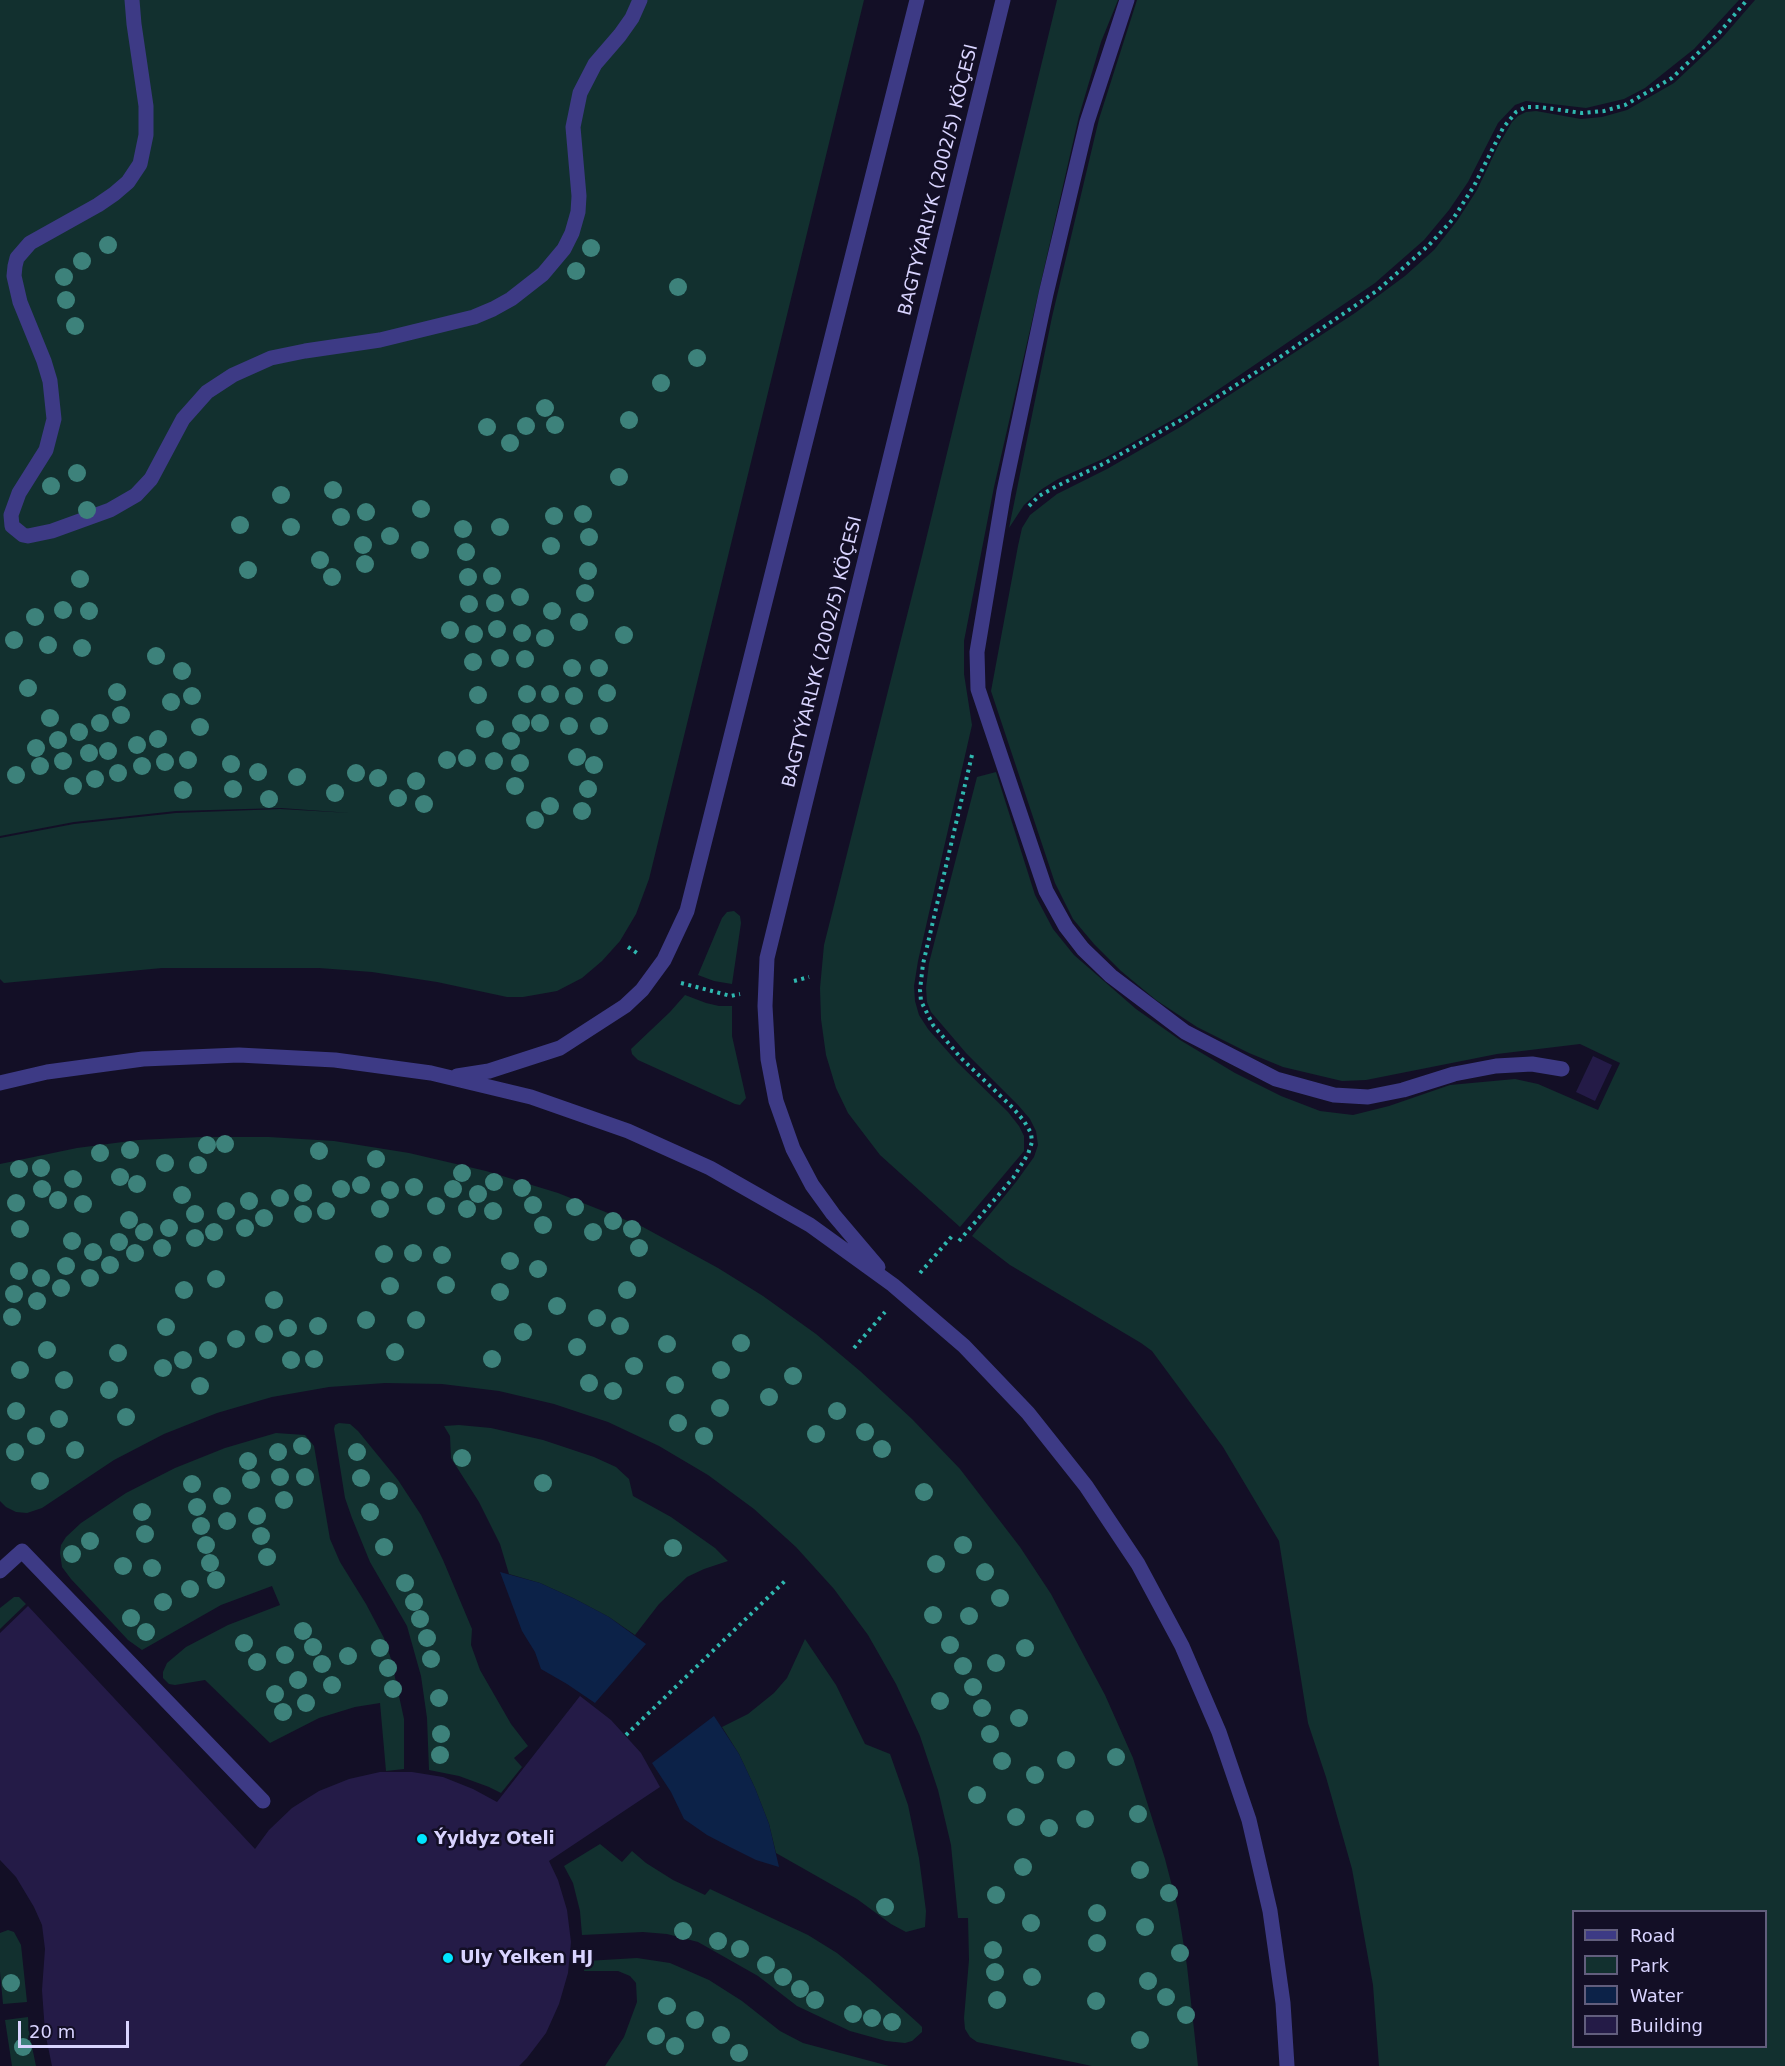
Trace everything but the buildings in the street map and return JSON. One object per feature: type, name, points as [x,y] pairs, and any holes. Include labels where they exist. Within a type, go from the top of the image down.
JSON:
[{"type":"street","points":[[132,0],[146,106],[146,135],[140,164],[128,182],[114,194],[30,243],[17,258],[15,266],[14,276],[20,302],[50,381],[54,419],[46,450],[19,492],[11,515],[12,526],[22,535],[52,531],[110,510],[136,495],[151,479],[183,419],[207,392],[232,375],[271,358],[380,340],[474,317],[511,299],[534,282],[555,262],[564,249],[578,212],[579,196],[573,127],[580,93],[595,64],[632,18],[640,0]]},
{"type":"street","name":"BAGTYÝARLYK (2002/5) KÖÇESI","points":[[0,1083],[47,1072],[143,1059],[239,1055],[335,1060],[461,1077],[527,1060],[560,1048],[600,1023],[642,990],[664,960],[687,912],[696,880],[808,426],[917,0]]},
{"type":"street","name":"BAGTYÝARLYK (2002/5) KÖÇESI","points":[[893,1286],[832,1214],[812,1185],[793,1149],[776,1101],[768,1059],[765,1006],[767,957],[1003,0]]},
{"type":"street","points":[[1127,0],[1087,122],[1046,294],[1004,491],[977,652],[978,688],[1046,891],[1066,927],[1083,949],[1111,976],[1185,1032],[1276,1079],[1334,1095],[1368,1097],[1403,1090],[1454,1074],[1496,1066],[1532,1064],[1562,1069]]},
{"type":"street","name":"BAGTYÝARLYK (2002/5) KÖÇESI","points":[[431,1073],[531,1097],[628,1131],[710,1168],[810,1225],[893,1286],[964,1346],[1028,1413],[1086,1486],[1138,1564],[1182,1646],[1219,1732],[1249,1820],[1270,1911],[1283,2003],[1287,2066]]},
{"type":"street","points":[[0,1571],[22,1551],[263,1801]]},
{"type":"path","points":[[1026,511],[1039,496],[1105,463],[1181,420],[1280,357],[1378,290],[1429,245],[1453,219],[1474,186],[1503,128],[1515,112],[1526,107],[1539,107],[1582,113],[1604,111],[1625,105],[1672,78],[1719,33],[1747,0]]},
{"type":"path","points":[[959,1241],[1013,1178],[1028,1154],[1032,1142],[1031,1133],[1024,1121],[940,1034],[926,1014],[921,1001],[923,964],[973,750]]},
{"type":"path","points":[[684,985],[731,996]]},
{"type":"path","points":[[626,1735],[787,1579]]},
{"type":"green space","points":[[0,0],[864,0],[649,879],[636,914],[620,941],[582,978],[557,991],[523,997],[507,997],[437,982],[372,972],[319,968],[162,968],[4,983],[0,979],[0,838],[74,824],[176,813],[280,809],[350,813],[281,808],[176,811],[74,822],[0,836]]},
{"type":"green space","points":[[1057,0],[1118,0],[1101,42],[1079,116],[994,487],[964,641],[964,674],[972,725],[914,986],[919,1015],[928,1029],[957,1062],[1008,1112],[1024,1136],[1024,1151],[960,1227],[880,1155],[848,1113],[836,1088],[826,1055],[820,988],[824,945],[922,556]]},
{"type":"green space","points":[[1137,0],[1739,0],[1694,49],[1645,88],[1624,99],[1586,108],[1526,101],[1515,105],[1498,123],[1468,182],[1449,210],[1424,240],[1375,283],[1181,415],[1105,458],[1058,479],[1042,489],[1024,505],[1009,528],[1052,317],[1099,119]]},
{"type":"green space","points":[[1755,0],[1785,0],[1785,2066],[1379,2066],[1373,1985],[1352,1869],[1308,1723],[1279,1541],[1223,1447],[1152,1351],[1010,1265],[972,1236],[1034,1157],[1038,1145],[1036,1131],[1030,1119],[1018,1105],[966,1053],[931,1012],[927,1002],[926,988],[929,963],[977,777],[996,772],[1035,895],[1053,929],[1074,955],[1136,1009],[1180,1040],[1235,1073],[1281,1096],[1320,1111],[1353,1115],[1389,1106],[1450,1085],[1515,1079],[1538,1084],[1598,1110],[1620,1063],[1580,1044],[1497,1054],[1366,1080],[1342,1081],[1283,1067],[1249,1053],[1197,1027],[1156,1000],[1121,971],[1073,919],[1055,883],[991,691],[1018,546],[1022,528],[1030,515],[1057,494],[1107,469],[1182,426],[1355,313],[1405,276],[1434,250],[1457,221],[1477,190],[1498,146],[1518,116],[1536,111],[1581,119],[1602,117],[1627,110],[1674,83],[1722,38]]},
{"type":"green space","points":[[734,911],[740,916],[741,923],[732,984],[698,975],[722,918],[727,912]]},
{"type":"green space","points":[[685,995],[706,1003],[732,1006],[732,1036],[746,1098],[740,1105],[638,1060],[632,1054],[631,1049]]},
{"type":"green space","points":[[269,1137],[334,1141],[409,1153],[486,1171],[558,1193],[643,1227],[718,1268],[763,1296],[816,1334],[912,1419],[960,1469],[1020,1547],[1051,1594],[1105,1695],[1133,1758],[1165,1859],[1178,1909],[1198,2066],[1092,2066],[977,2042],[970,2037],[965,2029],[964,2018],[969,1960],[968,1918],[958,1918],[951,1845],[938,1790],[920,1736],[896,1684],[868,1635],[834,1589],[796,1547],[754,1509],[708,1475],[659,1446],[608,1422],[554,1404],[499,1391],[442,1384],[385,1383],[329,1387],[272,1397],[217,1413],[164,1434],[114,1460],[42,1508],[27,1513],[16,1512],[6,1507],[0,1501],[0,1164],[77,1148],[138,1140]]},
{"type":"green space","points":[[339,1423],[350,1424],[358,1431],[398,1480],[421,1515],[472,1629],[471,1645],[480,1670],[511,1724],[528,1746],[514,1758],[522,1767],[501,1793],[459,1776],[429,1770],[427,1718],[421,1676],[407,1626],[370,1562],[345,1498],[334,1429]]},
{"type":"green space","points":[[444,1426],[491,1428],[543,1440],[616,1467],[629,1479],[633,1496],[671,1517],[715,1548],[728,1561],[687,1577],[659,1604],[635,1635],[609,1617],[575,1599],[540,1583],[509,1574],[500,1544],[479,1502],[451,1458],[450,1436]]},
{"type":"green space","points":[[276,1433],[305,1435],[314,1446],[330,1539],[340,1562],[384,1638],[391,1659],[404,1719],[404,1769],[386,1771],[380,1703],[355,1707],[319,1718],[270,1743],[205,1680],[175,1685],[169,1684],[163,1678],[167,1663],[186,1647],[228,1625],[280,1605],[272,1586],[221,1605],[142,1650],[128,1640],[62,1567],[61,1545],[66,1537],[81,1523],[126,1493],[175,1468],[225,1448]]},
{"type":"green space","points":[[14,1597],[19,1597],[26,1604],[0,1629],[0,1608]]},
{"type":"green space","points":[[805,1639],[836,1685],[865,1744],[890,1754],[908,1805],[919,1858],[926,1911],[925,1927],[906,1932],[857,1899],[776,1853],[769,1824],[755,1788],[739,1754],[722,1727],[748,1714],[774,1693],[787,1678]]},
{"type":"green space","points":[[600,1844],[622,1862],[632,1851],[673,1880],[705,1895],[710,1889],[808,1935],[837,1953],[869,1979],[922,2027],[922,2032],[912,2041],[905,2043],[886,2041],[850,2031],[797,2006],[758,1976],[698,1942],[667,1934],[643,1932],[582,1935],[580,1911],[573,1883],[564,1866]]},
{"type":"green space","points":[[8,1930],[14,1932],[21,1945],[27,2002],[3,2004],[0,1933]]},
{"type":"green space","points":[[637,1958],[670,1963],[709,1980],[742,2001],[780,2031],[803,2043],[889,2066],[605,2066],[624,2037],[637,2002],[636,1983],[630,1976],[618,1971],[584,1971],[586,1961]]},
{"type":"green space","points":[[28,2017],[36,2066],[12,2066],[5,2020]]},
{"type":"water","points":[[500,1572],[540,1583],[575,1599],[609,1617],[646,1644],[595,1703],[541,1669],[535,1652],[522,1631]]},
{"type":"water","points":[[714,1716],[739,1754],[755,1788],[769,1824],[779,1867],[756,1860],[730,1847],[684,1819],[671,1792],[652,1763]]},
{"type":"place","name":"Ýyldyz Oteli","points":[[422,1839]]},
{"type":"place","name":"Uly Yelken HJ","points":[[448,1958]]}]
